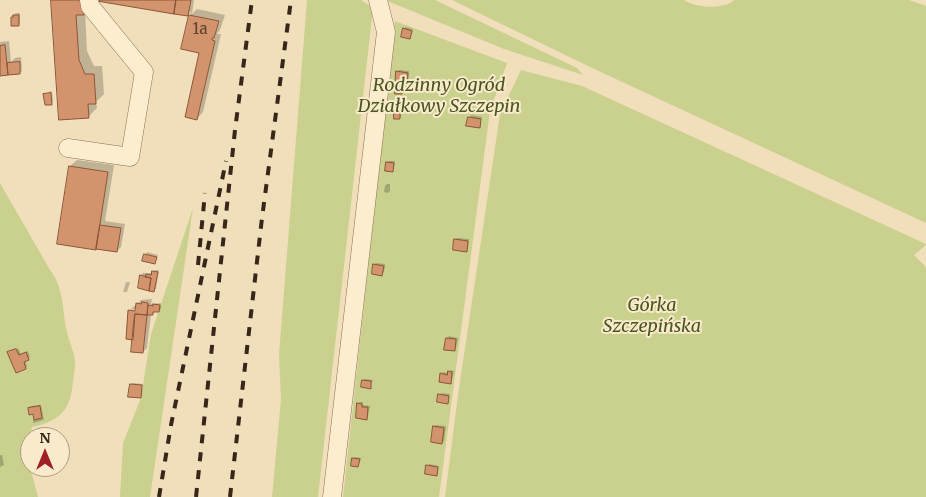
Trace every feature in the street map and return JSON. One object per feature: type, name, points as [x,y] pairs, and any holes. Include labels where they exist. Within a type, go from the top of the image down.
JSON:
[{"type":"street","points":[[68,148],[130,157],[144,72],[90,6],[89,0]]},
{"type":"street","points":[[332,497],[386,32],[378,0]]},
{"type":"green space","points":[[307,0],[361,0],[373,8],[318,497],[272,497],[281,399],[279,354]]},
{"type":"green space","points":[[385,0],[435,0],[577,68],[583,75],[504,49]]},
{"type":"green space","points":[[452,0],[684,0],[695,5],[717,7],[734,0],[909,0],[926,6],[926,223],[590,67]]},
{"type":"green space","name":"Rodzinny Ogród Działkowy Szczepin","points":[[395,21],[507,63],[490,111],[439,497],[343,497]]},
{"type":"green space","name":"Górka Szczepińska","points":[[521,70],[582,86],[926,244],[914,255],[926,267],[926,497],[445,497],[458,395],[500,114]]},
{"type":"green space","points":[[0,183],[58,284],[66,328],[75,361],[72,391],[63,412],[42,424],[32,427],[20,427],[20,477],[33,477],[38,497],[0,497]]},
{"type":"green space","points":[[193,208],[150,497],[120,497],[123,443],[141,398],[151,334]]},
{"type":"building","points":[[51,0],[83,0],[84,15],[76,15],[79,60],[85,74],[94,74],[96,104],[88,104],[89,118],[59,120]]},
{"type":"building","points":[[97,0],[176,0],[174,14]]},
{"type":"building","points":[[176,0],[191,0],[188,16],[174,14]]},
{"type":"building","points":[[19,15],[19,26],[11,26],[11,17]]},
{"type":"building","points":[[189,15],[219,21],[214,38],[212,38],[215,41],[197,120],[185,117],[199,53],[181,49]]},
{"type":"building","points":[[403,28],[412,31],[410,39],[401,37]]},
{"type":"building","points":[[5,45],[8,75],[0,76],[0,46]]},
{"type":"building","points":[[20,62],[20,74],[8,75],[7,63]]},
{"type":"building","points":[[396,71],[408,73],[407,86],[402,85],[402,94],[395,94]]},
{"type":"building","points":[[51,93],[52,105],[45,105],[43,94]]},
{"type":"building","points":[[394,109],[400,109],[400,119],[394,119]]},
{"type":"building","points":[[468,117],[481,119],[480,128],[466,126]]},
{"type":"building","points":[[386,162],[394,163],[393,172],[385,171]]},
{"type":"building","points":[[69,166],[108,172],[96,250],[57,244]]},
{"type":"building","points":[[100,225],[121,228],[117,252],[96,249]]},
{"type":"building","points":[[454,239],[468,241],[467,252],[453,250]]},
{"type":"building","points":[[144,254],[157,257],[155,264],[142,261]]},
{"type":"building","points":[[373,264],[384,266],[382,276],[372,274]]},
{"type":"building","points":[[152,271],[158,272],[154,292],[149,291],[151,278],[145,277],[146,274],[151,275]]},
{"type":"building","points":[[140,275],[151,278],[149,291],[138,288]]},
{"type":"building","points":[[142,302],[148,303],[147,315],[135,314],[133,340],[126,339],[128,310],[135,311],[136,303],[141,304]]},
{"type":"building","points":[[153,304],[160,305],[159,312],[147,315],[148,305],[153,306]]},
{"type":"building","points":[[135,314],[147,315],[143,353],[131,352]]},
{"type":"building","points":[[446,338],[456,339],[455,351],[444,350]]},
{"type":"building","points":[[16,349],[19,355],[26,352],[29,360],[24,362],[26,369],[16,373],[7,352]]},
{"type":"building","points":[[448,371],[452,372],[451,384],[439,382],[440,373],[447,375]]},
{"type":"building","points":[[362,380],[371,381],[371,389],[361,387]]},
{"type":"building","points":[[130,384],[142,385],[141,398],[128,397]]},
{"type":"building","points":[[438,394],[449,396],[448,404],[437,402]]},
{"type":"building","points":[[357,403],[362,404],[362,407],[368,407],[367,420],[356,418]]},
{"type":"building","points":[[40,406],[42,418],[34,420],[33,414],[29,415],[28,408]]},
{"type":"building","points":[[433,426],[444,428],[442,444],[431,442]]},
{"type":"building","points":[[352,458],[360,459],[358,467],[351,466]]},
{"type":"building","points":[[426,465],[438,467],[437,476],[425,474]]},
{"type":"railway","points":[[196,497],[235,130],[252,0]]},
{"type":"railway","points":[[230,497],[262,218],[291,0]]},
{"type":"railway","points":[[159,497],[171,425],[226,161]]},
{"type":"railway","points":[[198,265],[205,193]]}]
